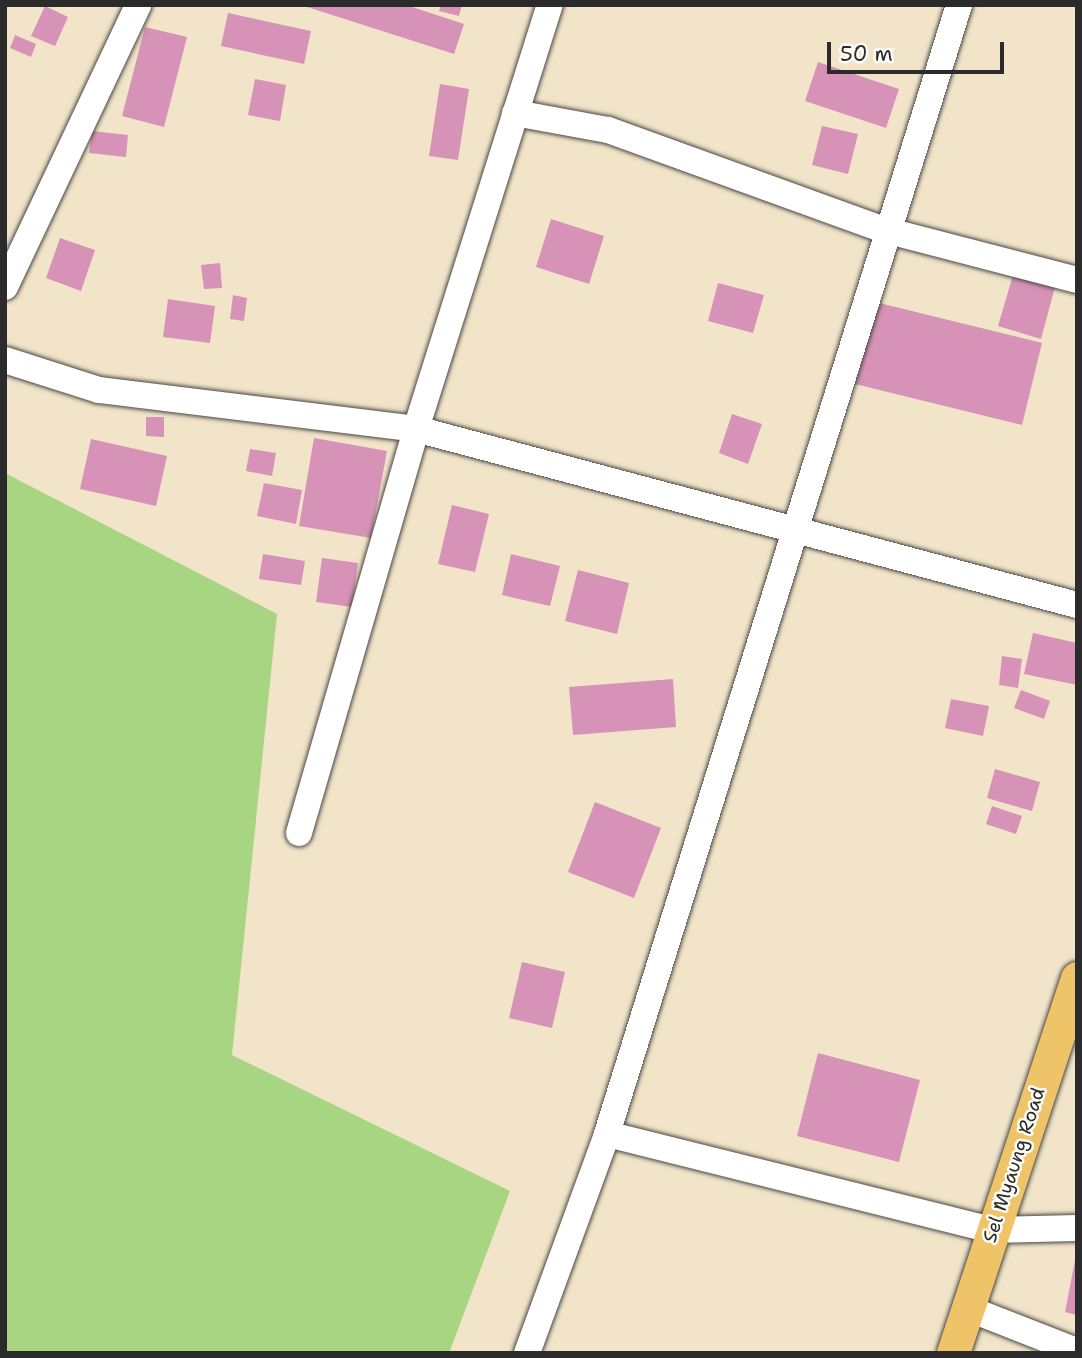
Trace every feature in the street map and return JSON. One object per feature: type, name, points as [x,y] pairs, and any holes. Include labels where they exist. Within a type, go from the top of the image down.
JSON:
[{"type":"main road","name":"Sel Myaung Road","points":[[953,1353],[1077,978]]},
{"type":"street","points":[[5,287],[138,5]]},
{"type":"street","points":[[299,833],[416,429],[550,5]]},
{"type":"street","points":[[527,1353],[607,1134],[792,525],[959,5]]},
{"type":"street","points":[[515,113],[608,130],[885,230],[1077,280]]},
{"type":"street","points":[[5,360],[99,390],[416,429],[792,525],[1077,605]]},
{"type":"street","points":[[607,1134],[992,1230],[1077,1228]]},
{"type":"street","points":[[968,1308],[1077,1351]]},
{"type":"green space","points":[[5,473],[277,614],[232,1055],[510,1191],[449,1353],[5,1353]]},
{"type":"building","points":[[406,5],[464,24],[454,54],[304,6]]},
{"type":"building","points":[[441,5],[462,5],[459,16],[439,11]]},
{"type":"building","points":[[45,6],[68,17],[55,46],[31,36]]},
{"type":"building","points":[[228,13],[311,31],[304,64],[221,46]]},
{"type":"building","points":[[145,27],[187,37],[164,127],[122,116]]},
{"type":"building","points":[[15,35],[36,44],[31,57],[10,48]]},
{"type":"building","points":[[818,62],[899,89],[886,128],[805,101]]},
{"type":"building","points":[[255,79],[286,85],[280,121],[248,115]]},
{"type":"building","points":[[440,84],[469,89],[458,160],[429,156]]},
{"type":"building","points":[[822,126],[858,134],[848,174],[812,165]]},
{"type":"building","points":[[92,131],[128,135],[126,157],[89,153]]},
{"type":"building","points":[[551,219],[604,236],[589,284],[536,267]]},
{"type":"building","points":[[60,238],[95,250],[81,291],[46,278]]},
{"type":"building","points":[[220,263],[222,288],[204,289],[201,265]]},
{"type":"building","points":[[1013,275],[1055,287],[1041,339],[998,326]]},
{"type":"building","points":[[718,283],[764,295],[753,333],[708,321]]},
{"type":"building","points":[[233,295],[247,298],[244,321],[230,319]]},
{"type":"building","points":[[168,299],[215,306],[210,343],[163,337]]},
{"type":"building","points":[[875,302],[1042,343],[1022,425],[855,384]]},
{"type":"building","points":[[732,414],[762,424],[748,464],[719,453]]},
{"type":"building","points":[[146,417],[164,417],[164,437],[146,436]]},
{"type":"building","points":[[314,438],[387,451],[371,538],[299,526]]},
{"type":"building","points":[[91,439],[167,456],[156,506],[80,489]]},
{"type":"building","points":[[250,449],[276,453],[272,476],[246,471]]},
{"type":"building","points":[[264,483],[302,490],[296,524],[257,516]]},
{"type":"building","points":[[452,505],[489,514],[475,572],[438,564]]},
{"type":"building","points":[[263,554],[305,561],[301,585],[259,579]]},
{"type":"building","points":[[511,554],[560,566],[550,606],[502,595]]},
{"type":"building","points":[[322,558],[358,563],[352,607],[316,602]]},
{"type":"building","points":[[578,570],[629,583],[617,634],[565,621]]},
{"type":"building","points":[[1033,633],[1077,643],[1077,685],[1024,674]]},
{"type":"building","points":[[1002,656],[1022,659],[1018,688],[999,685]]},
{"type":"building","points":[[673,679],[676,727],[573,735],[569,687]]},
{"type":"building","points":[[1021,690],[1050,701],[1044,719],[1014,708]]},
{"type":"building","points":[[951,699],[989,706],[983,736],[945,728]]},
{"type":"building","points":[[995,769],[1040,782],[1032,811],[987,798]]},
{"type":"building","points":[[595,802],[661,828],[634,898],[568,872]]},
{"type":"building","points":[[992,806],[1022,816],[1016,834],[986,824]]},
{"type":"building","points":[[522,962],[565,972],[552,1028],[509,1018]]},
{"type":"building","points":[[818,1053],[920,1080],[899,1162],[797,1136]]},
{"type":"building","points":[[1077,1260],[1077,1315],[1065,1312]]}]
